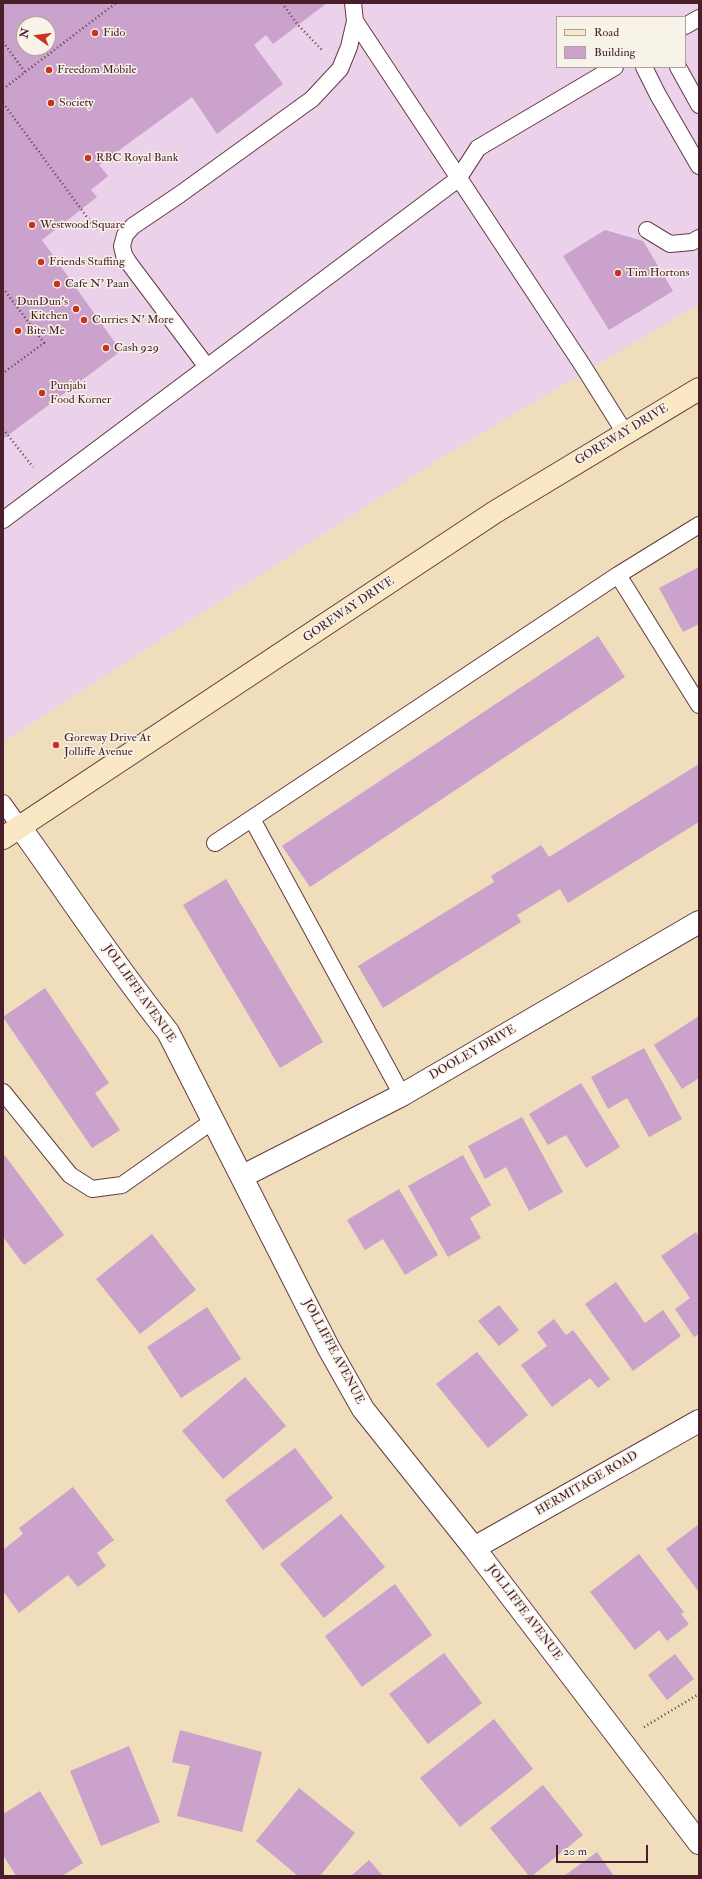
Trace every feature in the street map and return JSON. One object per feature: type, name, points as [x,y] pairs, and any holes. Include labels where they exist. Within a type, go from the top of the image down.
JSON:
[{"type":"main road","name":"GOREWAY DRIVE","points":[[12,832],[496,512],[699,389]]},
{"type":"street","name":"JOLLIFFE AVENUE","points":[[12,832],[168,1032],[243,1176],[328,1347],[363,1409],[474,1548],[699,1843]]},
{"type":"street","name":"DOOLEY DRIVE","points":[[243,1176],[402,1095],[699,922]]},
{"type":"street","name":"HERMITAGE ROAD","points":[[474,1548],[699,1421]]},
{"type":"lane","points":[[207,367],[124,255],[122,246],[125,235],[133,226],[179,195],[312,99],[340,69],[349,47],[355,21],[353,3]]},
{"type":"lane","points":[[686,25],[699,18]]},
{"type":"lane","points":[[355,21],[583,366],[625,433]]},
{"type":"lane","points":[[3,520],[458,179],[478,148],[613,68]]},
{"type":"lane","points":[[645,68],[699,166]]},
{"type":"lane","points":[[679,68],[699,105]]},
{"type":"lane","points":[[647,230],[670,244],[692,242],[699,238]]},
{"type":"lane","points":[[215,843],[252,820],[618,575],[699,525]]},
{"type":"lane","points":[[618,575],[699,704]]},
{"type":"lane","points":[[3,803],[12,832]]},
{"type":"lane","points":[[252,820],[402,1095]]},
{"type":"lane","points":[[3,1092],[70,1175],[92,1189],[122,1185],[214,1120]]},
{"type":"path","points":[[3,89],[116,3]]},
{"type":"path","points":[[282,3],[298,25],[340,69]]},
{"type":"path","points":[[3,42],[25,72]]},
{"type":"path","points":[[3,103],[95,228],[133,226]]},
{"type":"path","points":[[3,288],[44,343],[3,373]]},
{"type":"path","points":[[3,429],[48,487]]},
{"type":"path","points":[[621,1740],[699,1694]]},
{"type":"shaded area","points":[[3,3],[699,3],[699,304],[444,456],[3,742]]},
{"type":"building","name":"Westwood Square","points":[[3,3],[327,3],[273,44],[266,35],[254,45],[283,84],[217,134],[192,97],[99,165],[108,176],[91,190],[97,197],[42,240],[121,351],[3,439]]},
{"type":"building","name":"Tim Hortons","points":[[605,230],[643,241],[673,291],[609,330],[563,256]]},
{"type":"building","points":[[699,567],[699,624],[683,632],[659,588]]},
{"type":"building","points":[[598,636],[625,677],[310,887],[282,846]]},
{"type":"building","points":[[699,764],[699,822],[568,903],[560,889],[517,915],[521,922],[383,1008],[358,966],[494,882],[491,876],[541,845],[549,857]]},
{"type":"building","points":[[226,879],[323,1042],[280,1068],[183,905]]},
{"type":"building","points":[[45,988],[109,1083],[95,1093],[120,1130],[92,1148],[3,1017]]},
{"type":"building","points":[[699,1016],[699,1078],[682,1089],[654,1045]]},
{"type":"building","points":[[644,1048],[682,1119],[649,1137],[627,1098],[608,1109],[591,1077]]},
{"type":"building","points":[[581,1083],[620,1147],[586,1168],[566,1135],[548,1145],[529,1114]]},
{"type":"building","points":[[522,1117],[563,1192],[529,1211],[506,1167],[485,1179],[468,1146]]},
{"type":"building","points":[[3,1153],[64,1235],[24,1265],[3,1237]]},
{"type":"building","points":[[463,1155],[491,1205],[470,1218],[481,1238],[448,1257],[408,1186]]},
{"type":"building","points":[[399,1189],[438,1255],[405,1275],[383,1239],[365,1250],[347,1220]]},
{"type":"building","points":[[696,1232],[699,1237],[699,1334],[694,1337],[675,1309],[690,1298],[661,1256]]},
{"type":"building","points":[[152,1234],[196,1290],[140,1334],[96,1279]]},
{"type":"building","points":[[616,1282],[645,1323],[663,1310],[681,1336],[633,1371],[585,1304]]},
{"type":"building","points":[[499,1305],[519,1330],[499,1346],[478,1321]]},
{"type":"building","points":[[207,1307],[241,1359],[181,1398],[147,1347]]},
{"type":"building","points":[[554,1319],[566,1335],[573,1330],[610,1379],[598,1388],[590,1378],[552,1407],[521,1365],[547,1346],[537,1332]]},
{"type":"building","points":[[477,1352],[528,1415],[488,1448],[436,1384]]},
{"type":"building","points":[[245,1377],[286,1426],[223,1479],[182,1431]]},
{"type":"building","points":[[295,1448],[333,1498],[263,1550],[225,1500]]},
{"type":"building","points":[[73,1487],[114,1540],[97,1553],[106,1566],[78,1587],[68,1575],[19,1613],[3,1591],[3,1550],[23,1534],[19,1528]]},
{"type":"building","points":[[341,1514],[385,1567],[324,1618],[280,1564]]},
{"type":"building","points":[[699,1524],[699,1592],[666,1549]]},
{"type":"building","points":[[639,1554],[684,1612],[681,1614],[689,1624],[667,1641],[659,1630],[635,1650],[590,1592]]},
{"type":"building","points":[[395,1584],[432,1635],[362,1687],[325,1636]]},
{"type":"building","points":[[444,1653],[482,1703],[428,1744],[389,1694]]},
{"type":"building","points":[[675,1654],[694,1679],[667,1700],[648,1675]]},
{"type":"building","points":[[494,1719],[533,1769],[460,1827],[420,1778]]},
{"type":"building","points":[[180,1730],[262,1752],[242,1832],[177,1816],[190,1766],[172,1762]]},
{"type":"building","points":[[129,1746],[160,1822],[101,1846],[70,1771]]},
{"type":"building","points":[[543,1785],[583,1835],[532,1876],[529,1876],[490,1828]]},
{"type":"building","points":[[299,1788],[355,1833],[320,1876],[298,1876],[256,1841]]},
{"type":"building","points":[[40,1791],[83,1863],[62,1876],[16,1876],[3,1855],[3,1814]]},
{"type":"building","points":[[597,1852],[614,1876],[564,1876]]},
{"type":"building","points":[[369,1860],[383,1876],[351,1876]]},
{"type":"place","name":"Fido","points":[[95,33]]},
{"type":"place","name":"Freedom Mobile","points":[[49,70]]},
{"type":"place","name":"Society","points":[[51,103]]},
{"type":"place","name":"RBC Royal Bank","points":[[88,158]]},
{"type":"place","name":"Westwood Square","points":[[32,225]]},
{"type":"place","name":"Friends Staffing","points":[[41,262]]},
{"type":"place","name":"Tim Hortons","points":[[618,273]]},
{"type":"place","name":"Cafe N' Paan","points":[[57,284]]},
{"type":"place","name":"DunDun's Kitchen","points":[[76,309]]},
{"type":"place","name":"Curries N' More","points":[[84,320]]},
{"type":"place","name":"Bite Me","points":[[18,331]]},
{"type":"place","name":"Cash 929","points":[[106,348]]},
{"type":"place","name":"Punjabi Food Korner","points":[[42,393]]},
{"type":"place","name":"Goreway Drive At Jolliffe Avenue","points":[[56,745]]}]
